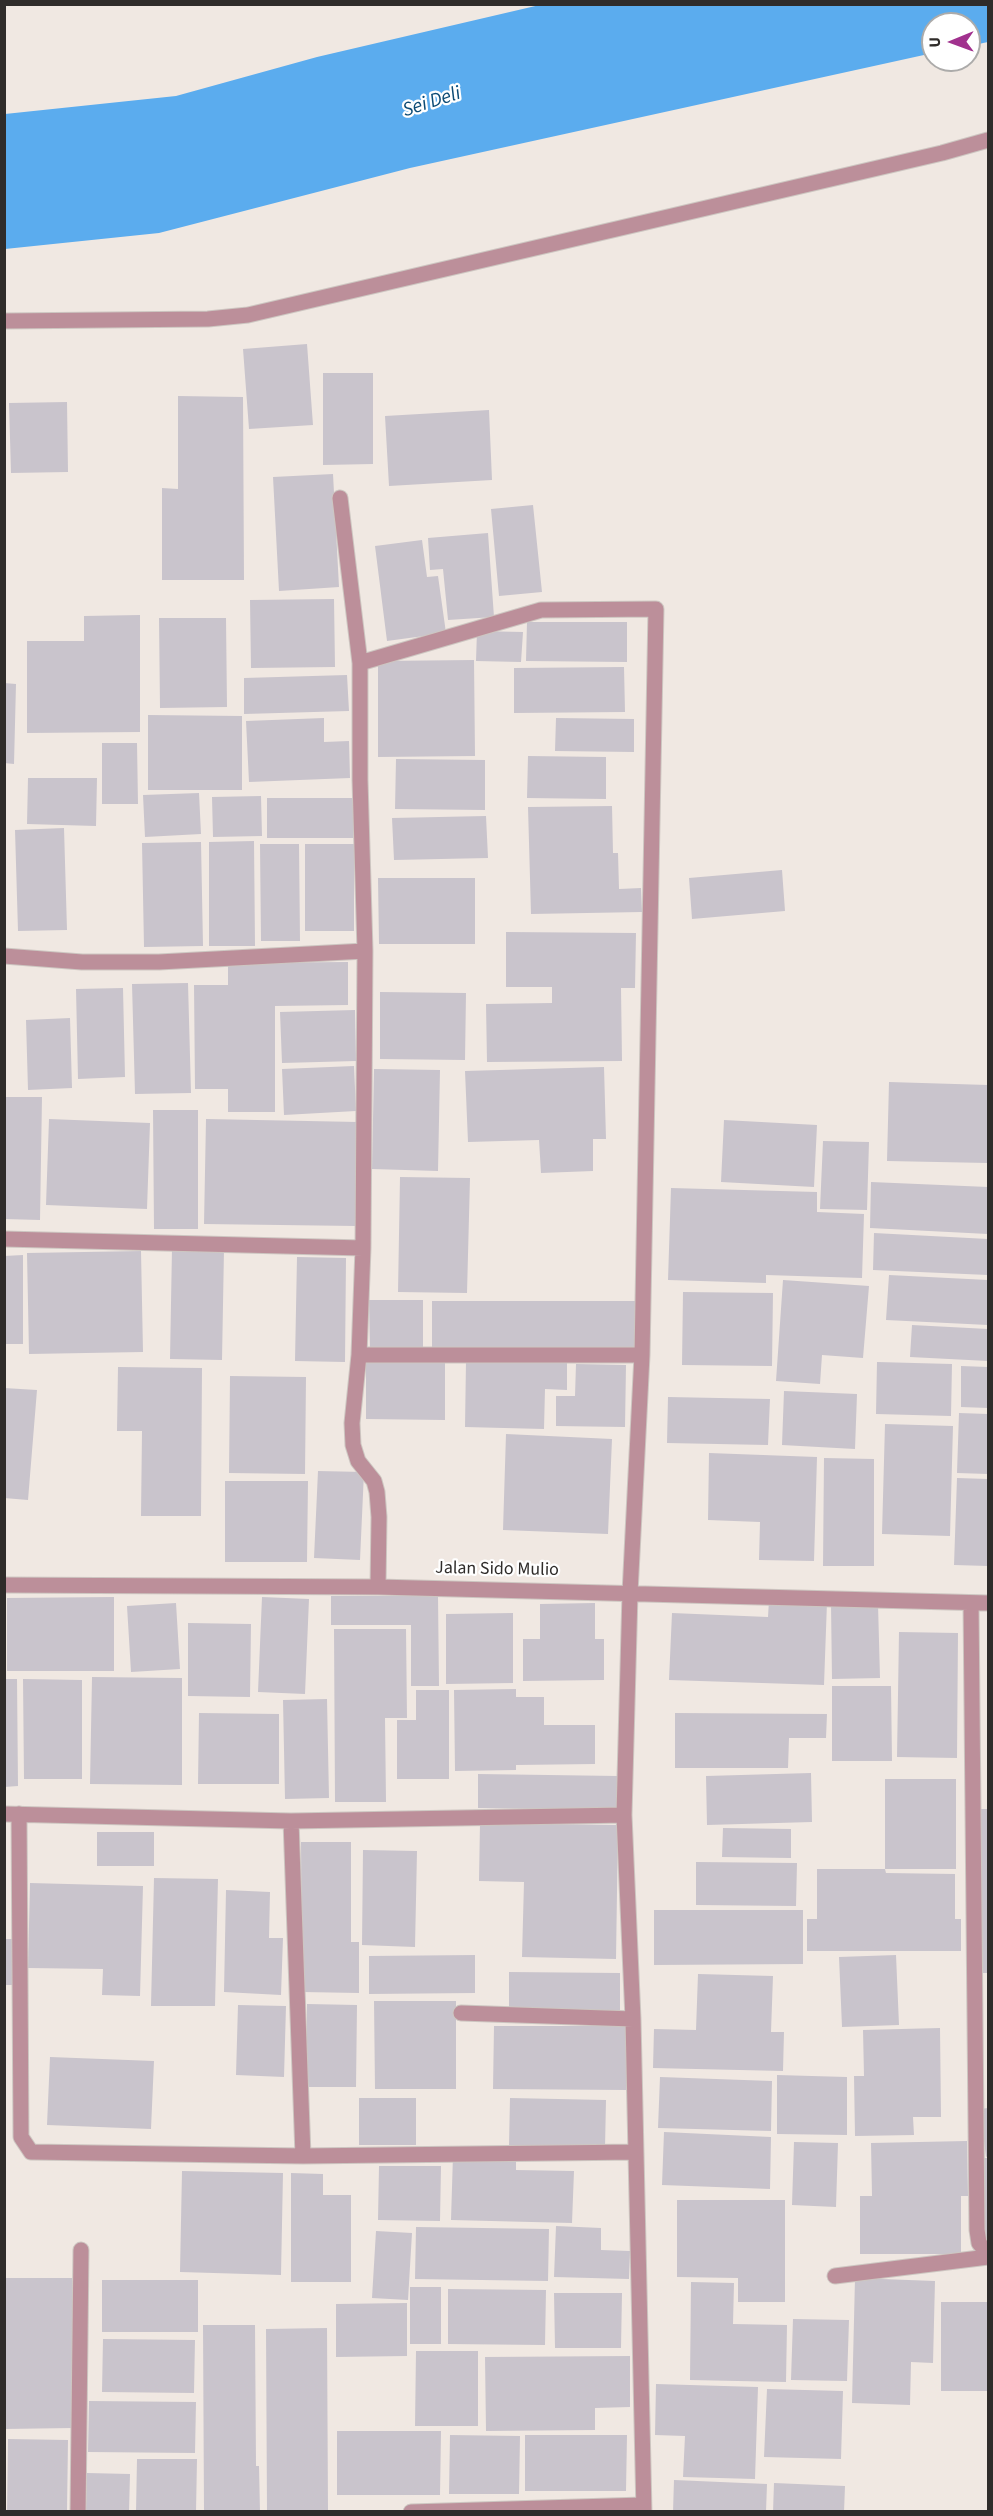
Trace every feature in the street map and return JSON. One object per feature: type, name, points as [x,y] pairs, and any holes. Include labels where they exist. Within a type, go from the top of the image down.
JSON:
[{"type":"street","points":[[4,321],[208,319],[248,315],[942,153],[988,140]]},
{"type":"street","points":[[340,498],[360,663],[360,780],[365,951],[363,1248],[359,1355],[352,1423],[353,1445],[358,1461],[374,1481],[377,1492],[378,1587]]},
{"type":"street","points":[[360,663],[541,609],[656,609],[642,1355],[630,1593],[624,1815],[633,2019],[644,2508],[411,2511]]},
{"type":"street","points":[[4,956],[82,962],[159,962],[365,951]]},
{"type":"street","points":[[4,1239],[363,1248]]},
{"type":"street","points":[[359,1355],[642,1355]]},
{"type":"street","name":"Jalan Sido Mulio","points":[[4,1585],[378,1587],[988,1603]]},
{"type":"street","points":[[835,2276],[988,2255],[979,2243],[976,2230],[971,1603]]},
{"type":"street","points":[[624,1815],[291,1821],[12,1814],[21,2137],[31,2152],[303,2156],[635,2152]]},
{"type":"street","points":[[291,1821],[303,2156]]},
{"type":"street","points":[[461,2013],[633,2019]]},
{"type":"street","points":[[78,2511],[81,2250]]},
{"type":"water","name":"Sei Deli","points":[[544,4],[988,5],[988,42],[981,43],[981,12],[921,12],[921,56],[410,168],[159,233],[5,249],[5,114],[176,96],[317,57]]},
{"type":"building","points":[[307,344],[313,425],[249,429],[243,349]]},
{"type":"building","points":[[323,373],[373,373],[373,464],[323,465]]},
{"type":"building","points":[[178,396],[243,397],[244,580],[162,580],[162,488],[178,489]]},
{"type":"building","points":[[67,402],[68,472],[11,473],[9,403]]},
{"type":"building","points":[[489,410],[492,480],[389,486],[385,416]]},
{"type":"building","points":[[333,474],[339,587],[279,591],[273,477]]},
{"type":"building","points":[[533,505],[542,592],[499,596],[491,509]]},
{"type":"building","points":[[488,533],[494,617],[448,620],[443,569],[430,570],[428,538]]},
{"type":"building","points":[[422,540],[427,577],[438,576],[446,633],[387,641],[375,546]]},
{"type":"building","points":[[334,599],[335,667],[251,668],[250,600]]},
{"type":"building","points":[[140,615],[140,732],[27,733],[27,641],[84,641],[84,616]]},
{"type":"building","points":[[159,618],[226,618],[227,707],[160,708]]},
{"type":"building","points":[[527,622],[627,622],[627,662],[526,661]]},
{"type":"building","points":[[477,631],[523,632],[521,662],[476,661]]},
{"type":"building","points":[[474,660],[475,756],[378,757],[378,661]]},
{"type":"building","points":[[624,667],[625,712],[514,713],[514,668]]},
{"type":"building","points":[[347,675],[349,711],[244,714],[244,678]]},
{"type":"building","points":[[4,683],[16,684],[14,764],[4,763]]},
{"type":"building","points":[[148,715],[242,716],[242,790],[148,790]]},
{"type":"building","points":[[324,718],[324,742],[349,741],[350,778],[249,782],[246,721]]},
{"type":"building","points":[[556,718],[634,719],[634,752],[555,751]]},
{"type":"building","points":[[102,743],[137,743],[138,804],[102,804]]},
{"type":"building","points":[[528,756],[606,757],[606,799],[527,798]]},
{"type":"building","points":[[396,759],[485,760],[485,810],[395,809]]},
{"type":"building","points":[[28,778],[97,778],[96,826],[27,824]]},
{"type":"building","points":[[199,793],[201,834],[145,837],[143,795]]},
{"type":"building","points":[[261,796],[262,836],[213,837],[212,797]]},
{"type":"building","points":[[267,798],[353,798],[353,838],[267,838]]},
{"type":"building","points":[[612,806],[613,853],[618,853],[619,889],[641,888],[642,912],[531,914],[528,807]]},
{"type":"building","points":[[486,816],[488,858],[394,860],[392,818]]},
{"type":"building","points":[[64,828],[67,930],[18,931],[15,830]]},
{"type":"building","points":[[254,841],[255,946],[209,946],[209,842]]},
{"type":"building","points":[[201,842],[203,946],[144,947],[142,843]]},
{"type":"building","points":[[260,844],[299,844],[300,941],[261,941]]},
{"type":"building","points":[[305,844],[354,844],[354,931],[305,931]]},
{"type":"building","points":[[782,870],[785,911],[692,919],[689,878]]},
{"type":"building","points":[[378,878],[475,878],[475,944],[379,944]]},
{"type":"building","points":[[506,932],[636,933],[635,988],[621,988],[622,1061],[487,1062],[486,1004],[552,1003],[552,987],[506,987]]},
{"type":"building","points":[[348,962],[348,1005],[275,1006],[275,1112],[228,1112],[228,1089],[195,1089],[194,985],[228,985],[228,963]]},
{"type":"building","points":[[188,983],[191,1093],[135,1094],[132,984]]},
{"type":"building","points":[[123,988],[125,1077],[78,1079],[76,989]]},
{"type":"building","points":[[380,992],[466,993],[465,1060],[380,1059]]},
{"type":"building","points":[[355,1010],[356,1061],[282,1063],[280,1012]]},
{"type":"building","points":[[70,1018],[72,1088],[28,1090],[26,1020]]},
{"type":"building","points":[[354,1066],[356,1111],[284,1115],[282,1069]]},
{"type":"building","points":[[604,1067],[606,1139],[593,1139],[593,1171],[541,1173],[539,1140],[468,1142],[465,1071]]},
{"type":"building","points":[[374,1069],[440,1070],[438,1171],[372,1169]]},
{"type":"building","points":[[889,1082],[988,1085],[988,1163],[887,1161]]},
{"type":"building","points":[[4,1097],[42,1097],[40,1220],[4,1219]]},
{"type":"building","points":[[153,1110],[198,1110],[198,1229],[154,1229]]},
{"type":"building","points":[[49,1119],[150,1123],[147,1209],[46,1205]]},
{"type":"building","points":[[206,1119],[358,1122],[356,1226],[204,1224]]},
{"type":"building","points":[[724,1120],[817,1125],[814,1187],[721,1182]]},
{"type":"building","points":[[823,1141],[869,1142],[867,1210],[820,1209]]},
{"type":"building","points":[[400,1177],[470,1178],[467,1293],[398,1292]]},
{"type":"building","points":[[871,1182],[988,1187],[988,1234],[870,1228]]},
{"type":"building","points":[[671,1188],[817,1192],[817,1212],[864,1214],[862,1278],[766,1275],[766,1283],[668,1280]]},
{"type":"building","points":[[874,1233],[988,1239],[988,1275],[873,1270]]},
{"type":"building","points":[[172,1248],[224,1249],[222,1360],[170,1359]]},
{"type":"building","points":[[141,1251],[143,1352],[29,1354],[27,1253]]},
{"type":"building","points":[[23,1255],[23,1344],[4,1344],[4,1256]]},
{"type":"building","points":[[297,1257],[346,1258],[345,1362],[295,1361]]},
{"type":"building","points":[[889,1275],[988,1280],[988,1325],[886,1320]]},
{"type":"building","points":[[783,1280],[869,1286],[863,1358],[822,1355],[820,1384],[776,1381]]},
{"type":"building","points":[[683,1292],[773,1293],[772,1366],[682,1365]]},
{"type":"building","points":[[369,1300],[423,1300],[423,1350],[370,1350]]},
{"type":"building","points":[[432,1301],[636,1301],[635,1351],[432,1351]]},
{"type":"building","points":[[912,1325],[988,1329],[988,1361],[910,1357]]},
{"type":"building","points":[[466,1361],[567,1363],[567,1390],[545,1389],[544,1429],[465,1427]]},
{"type":"building","points":[[877,1362],[952,1364],[951,1416],[876,1414]]},
{"type":"building","points":[[366,1363],[445,1363],[445,1420],[366,1419]]},
{"type":"building","points":[[576,1364],[626,1365],[625,1427],[556,1426],[556,1396],[575,1396]]},
{"type":"building","points":[[961,1366],[988,1367],[988,1408],[961,1407]]},
{"type":"building","points":[[118,1367],[202,1368],[201,1516],[141,1516],[142,1431],[117,1431]]},
{"type":"building","points":[[230,1376],[306,1377],[305,1474],[229,1473]]},
{"type":"building","points":[[4,1388],[37,1390],[28,1500],[4,1498]]},
{"type":"building","points":[[784,1391],[857,1394],[855,1449],[782,1445]]},
{"type":"building","points":[[668,1397],[770,1399],[768,1445],[667,1443]]},
{"type":"building","points":[[959,1413],[988,1414],[988,1474],[957,1473]]},
{"type":"building","points":[[885,1424],[953,1426],[950,1536],[882,1534]]},
{"type":"building","points":[[506,1434],[612,1439],[608,1534],[503,1530]]},
{"type":"building","points":[[709,1453],[817,1457],[814,1561],[759,1560],[760,1522],[708,1520]]},
{"type":"building","points":[[824,1458],[874,1459],[874,1566],[823,1566]]},
{"type":"building","points":[[318,1471],[364,1472],[360,1560],[314,1558]]},
{"type":"building","points":[[957,1478],[988,1479],[988,1566],[954,1565]]},
{"type":"building","points":[[225,1481],[308,1481],[307,1562],[225,1562]]},
{"type":"building","points":[[331,1596],[438,1596],[439,1686],[411,1686],[411,1625],[331,1625]]},
{"type":"building","points":[[114,1597],[114,1671],[7,1671],[7,1598]]},
{"type":"building","points":[[262,1597],[309,1599],[305,1694],[258,1692]]},
{"type":"building","points":[[769,1600],[827,1602],[824,1685],[669,1680],[672,1613],[768,1617]]},
{"type":"building","points":[[176,1603],[180,1669],[131,1672],[127,1606]]},
{"type":"building","points":[[595,1603],[595,1639],[604,1639],[604,1680],[523,1681],[523,1639],[540,1639],[540,1604]]},
{"type":"building","points":[[831,1604],[878,1604],[880,1678],[832,1679]]},
{"type":"building","points":[[513,1613],[513,1683],[446,1684],[446,1614]]},
{"type":"building","points":[[188,1623],[251,1624],[250,1697],[188,1696]]},
{"type":"building","points":[[334,1629],[406,1629],[407,1718],[385,1718],[386,1802],[335,1802]]},
{"type":"building","points":[[899,1632],[958,1633],[957,1758],[897,1757]]},
{"type":"building","points":[[92,1677],[182,1678],[182,1785],[90,1784]]},
{"type":"building","points":[[4,1679],[17,1679],[18,1786],[4,1787]]},
{"type":"building","points":[[23,1679],[82,1680],[82,1779],[24,1779]]},
{"type":"building","points":[[832,1686],[891,1686],[892,1761],[832,1761]]},
{"type":"building","points":[[516,1689],[516,1697],[544,1697],[544,1725],[595,1725],[595,1764],[516,1765],[516,1770],[455,1771],[454,1690]]},
{"type":"building","points":[[416,1690],[449,1690],[449,1779],[397,1779],[397,1720],[416,1720]]},
{"type":"building","points":[[327,1699],[329,1798],[285,1799],[283,1700]]},
{"type":"building","points":[[199,1713],[279,1714],[279,1784],[198,1784]]},
{"type":"building","points":[[675,1713],[827,1714],[826,1738],[789,1738],[788,1768],[675,1768]]},
{"type":"building","points":[[811,1773],[812,1822],[707,1825],[706,1776]]},
{"type":"building","points":[[478,1774],[618,1776],[617,1810],[478,1808]]},
{"type":"building","points":[[885,1779],[956,1779],[956,1869],[885,1869]]},
{"type":"building","points":[[979,1809],[988,1809],[988,1973],[981,1973]]},
{"type":"building","points":[[480,1823],[618,1825],[616,1959],[522,1957],[524,1882],[479,1881]]},
{"type":"building","points":[[723,1828],[791,1829],[791,1858],[722,1857]]},
{"type":"building","points":[[97,1832],[154,1832],[154,1866],[97,1866]]},
{"type":"building","points":[[301,1842],[351,1842],[351,1942],[359,1942],[359,1993],[302,1992]]},
{"type":"building","points":[[363,1850],[417,1851],[415,1947],[362,1945]]},
{"type":"building","points":[[696,1862],[797,1863],[796,1906],[696,1905]]},
{"type":"building","points":[[817,1869],[885,1869],[886,1873],[955,1874],[955,1919],[961,1919],[961,1951],[807,1951],[807,1919],[817,1919]]},
{"type":"building","points":[[154,1878],[218,1879],[215,2006],[151,2006]]},
{"type":"building","points":[[30,1883],[143,1886],[140,1996],[102,1995],[103,1969],[28,1968]]},
{"type":"building","points":[[226,1890],[270,1892],[269,1938],[283,1938],[281,1995],[224,1992]]},
{"type":"building","points":[[654,1910],[803,1910],[803,1964],[654,1965]]},
{"type":"building","points":[[4,1939],[14,1939],[14,1985],[4,1985]]},
{"type":"building","points":[[475,1955],[475,1993],[369,1994],[369,1956]]},
{"type":"building","points":[[896,1955],[899,2025],[842,2027],[839,1957]]},
{"type":"building","points":[[509,1972],[620,1973],[620,2012],[509,2011]]},
{"type":"building","points":[[698,1974],[773,1976],[771,2032],[784,2032],[783,2071],[653,2068],[654,2029],[696,2030]]},
{"type":"building","points":[[374,2001],[456,2001],[456,2089],[375,2089]]},
{"type":"building","points":[[307,2004],[357,2005],[356,2087],[307,2087]]},
{"type":"building","points":[[238,2005],[286,2006],[284,2077],[236,2075]]},
{"type":"building","points":[[494,2026],[626,2026],[626,2090],[493,2089]]},
{"type":"building","points":[[940,2028],[941,2117],[913,2117],[914,2135],[855,2136],[854,2076],[864,2076],[863,2030]]},
{"type":"building","points":[[50,2057],[154,2061],[151,2129],[47,2125]]},
{"type":"building","points":[[777,2075],[847,2077],[847,2135],[777,2134]]},
{"type":"building","points":[[660,2077],[772,2081],[771,2131],[658,2128]]},
{"type":"building","points":[[359,2098],[416,2098],[416,2145],[359,2145]]},
{"type":"building","points":[[510,2098],[606,2100],[605,2148],[509,2146]]},
{"type":"building","points":[[988,2108],[988,2156],[986,2157],[980,2109]]},
{"type":"building","points":[[664,2132],[771,2137],[770,2189],[662,2185]]},
{"type":"building","points":[[967,2141],[968,2196],[961,2196],[961,2254],[860,2254],[860,2196],[872,2196],[871,2143]]},
{"type":"building","points":[[794,2142],[838,2143],[836,2207],[792,2205]]},
{"type":"building","points":[[453,2155],[516,2156],[516,2170],[574,2171],[572,2223],[451,2220]]},
{"type":"building","points":[[982,2158],[988,2158],[988,2244],[983,2244]]},
{"type":"building","points":[[379,2166],[441,2166],[440,2221],[378,2220]]},
{"type":"building","points":[[182,2171],[283,2173],[281,2275],[180,2272]]},
{"type":"building","points":[[291,2173],[323,2174],[323,2195],[351,2195],[351,2282],[291,2282]]},
{"type":"building","points":[[677,2200],[785,2200],[785,2302],[738,2302],[738,2278],[677,2277]]},
{"type":"building","points":[[556,2226],[601,2228],[601,2250],[630,2251],[629,2279],[554,2277]]},
{"type":"building","points":[[416,2227],[549,2229],[548,2281],[415,2279]]},
{"type":"building","points":[[376,2231],[412,2233],[408,2300],[372,2298]]},
{"type":"building","points":[[4,2278],[72,2278],[73,2428],[4,2429]]},
{"type":"building","points":[[855,2278],[935,2281],[933,2363],[911,2362],[910,2405],[852,2403]]},
{"type":"building","points":[[102,2280],[198,2280],[198,2332],[102,2332]]},
{"type":"building","points":[[691,2282],[734,2283],[733,2324],[787,2325],[786,2382],[690,2380]]},
{"type":"building","points":[[410,2287],[441,2287],[441,2344],[410,2344]]},
{"type":"building","points":[[448,2289],[546,2290],[545,2345],[448,2344]]},
{"type":"building","points":[[554,2293],[622,2293],[621,2348],[555,2348]]},
{"type":"building","points":[[941,2302],[988,2302],[988,2391],[941,2391]]},
{"type":"building","points":[[407,2303],[407,2356],[336,2357],[336,2304]]},
{"type":"building","points":[[793,2319],[849,2320],[847,2381],[791,2380]]},
{"type":"building","points":[[203,2325],[255,2325],[256,2466],[259,2466],[260,2512],[204,2512]]},
{"type":"building","points":[[327,2328],[328,2512],[267,2512],[266,2329]]},
{"type":"building","points":[[103,2339],[195,2340],[194,2393],[102,2392]]},
{"type":"building","points":[[416,2351],[478,2351],[478,2426],[415,2426]]},
{"type":"building","points":[[630,2356],[630,2407],[595,2408],[595,2430],[486,2431],[485,2357]]},
{"type":"building","points":[[656,2384],[758,2387],[755,2479],[683,2477],[685,2436],[655,2435]]},
{"type":"building","points":[[767,2389],[843,2391],[841,2459],[764,2457]]},
{"type":"building","points":[[89,2401],[196,2402],[195,2453],[88,2452]]},
{"type":"building","points":[[337,2431],[441,2431],[440,2495],[337,2495]]},
{"type":"building","points":[[450,2435],[520,2436],[519,2494],[449,2494]]},
{"type":"building","points":[[525,2435],[627,2435],[626,2491],[525,2491]]},
{"type":"building","points":[[8,2439],[68,2440],[67,2512],[7,2512]]},
{"type":"building","points":[[137,2459],[197,2459],[196,2512],[136,2512]]},
{"type":"building","points":[[87,2473],[130,2474],[129,2512],[86,2512]]},
{"type":"building","points":[[674,2480],[767,2484],[766,2512],[673,2512]]},
{"type":"building","points":[[774,2483],[845,2486],[844,2512],[773,2512]]}]
